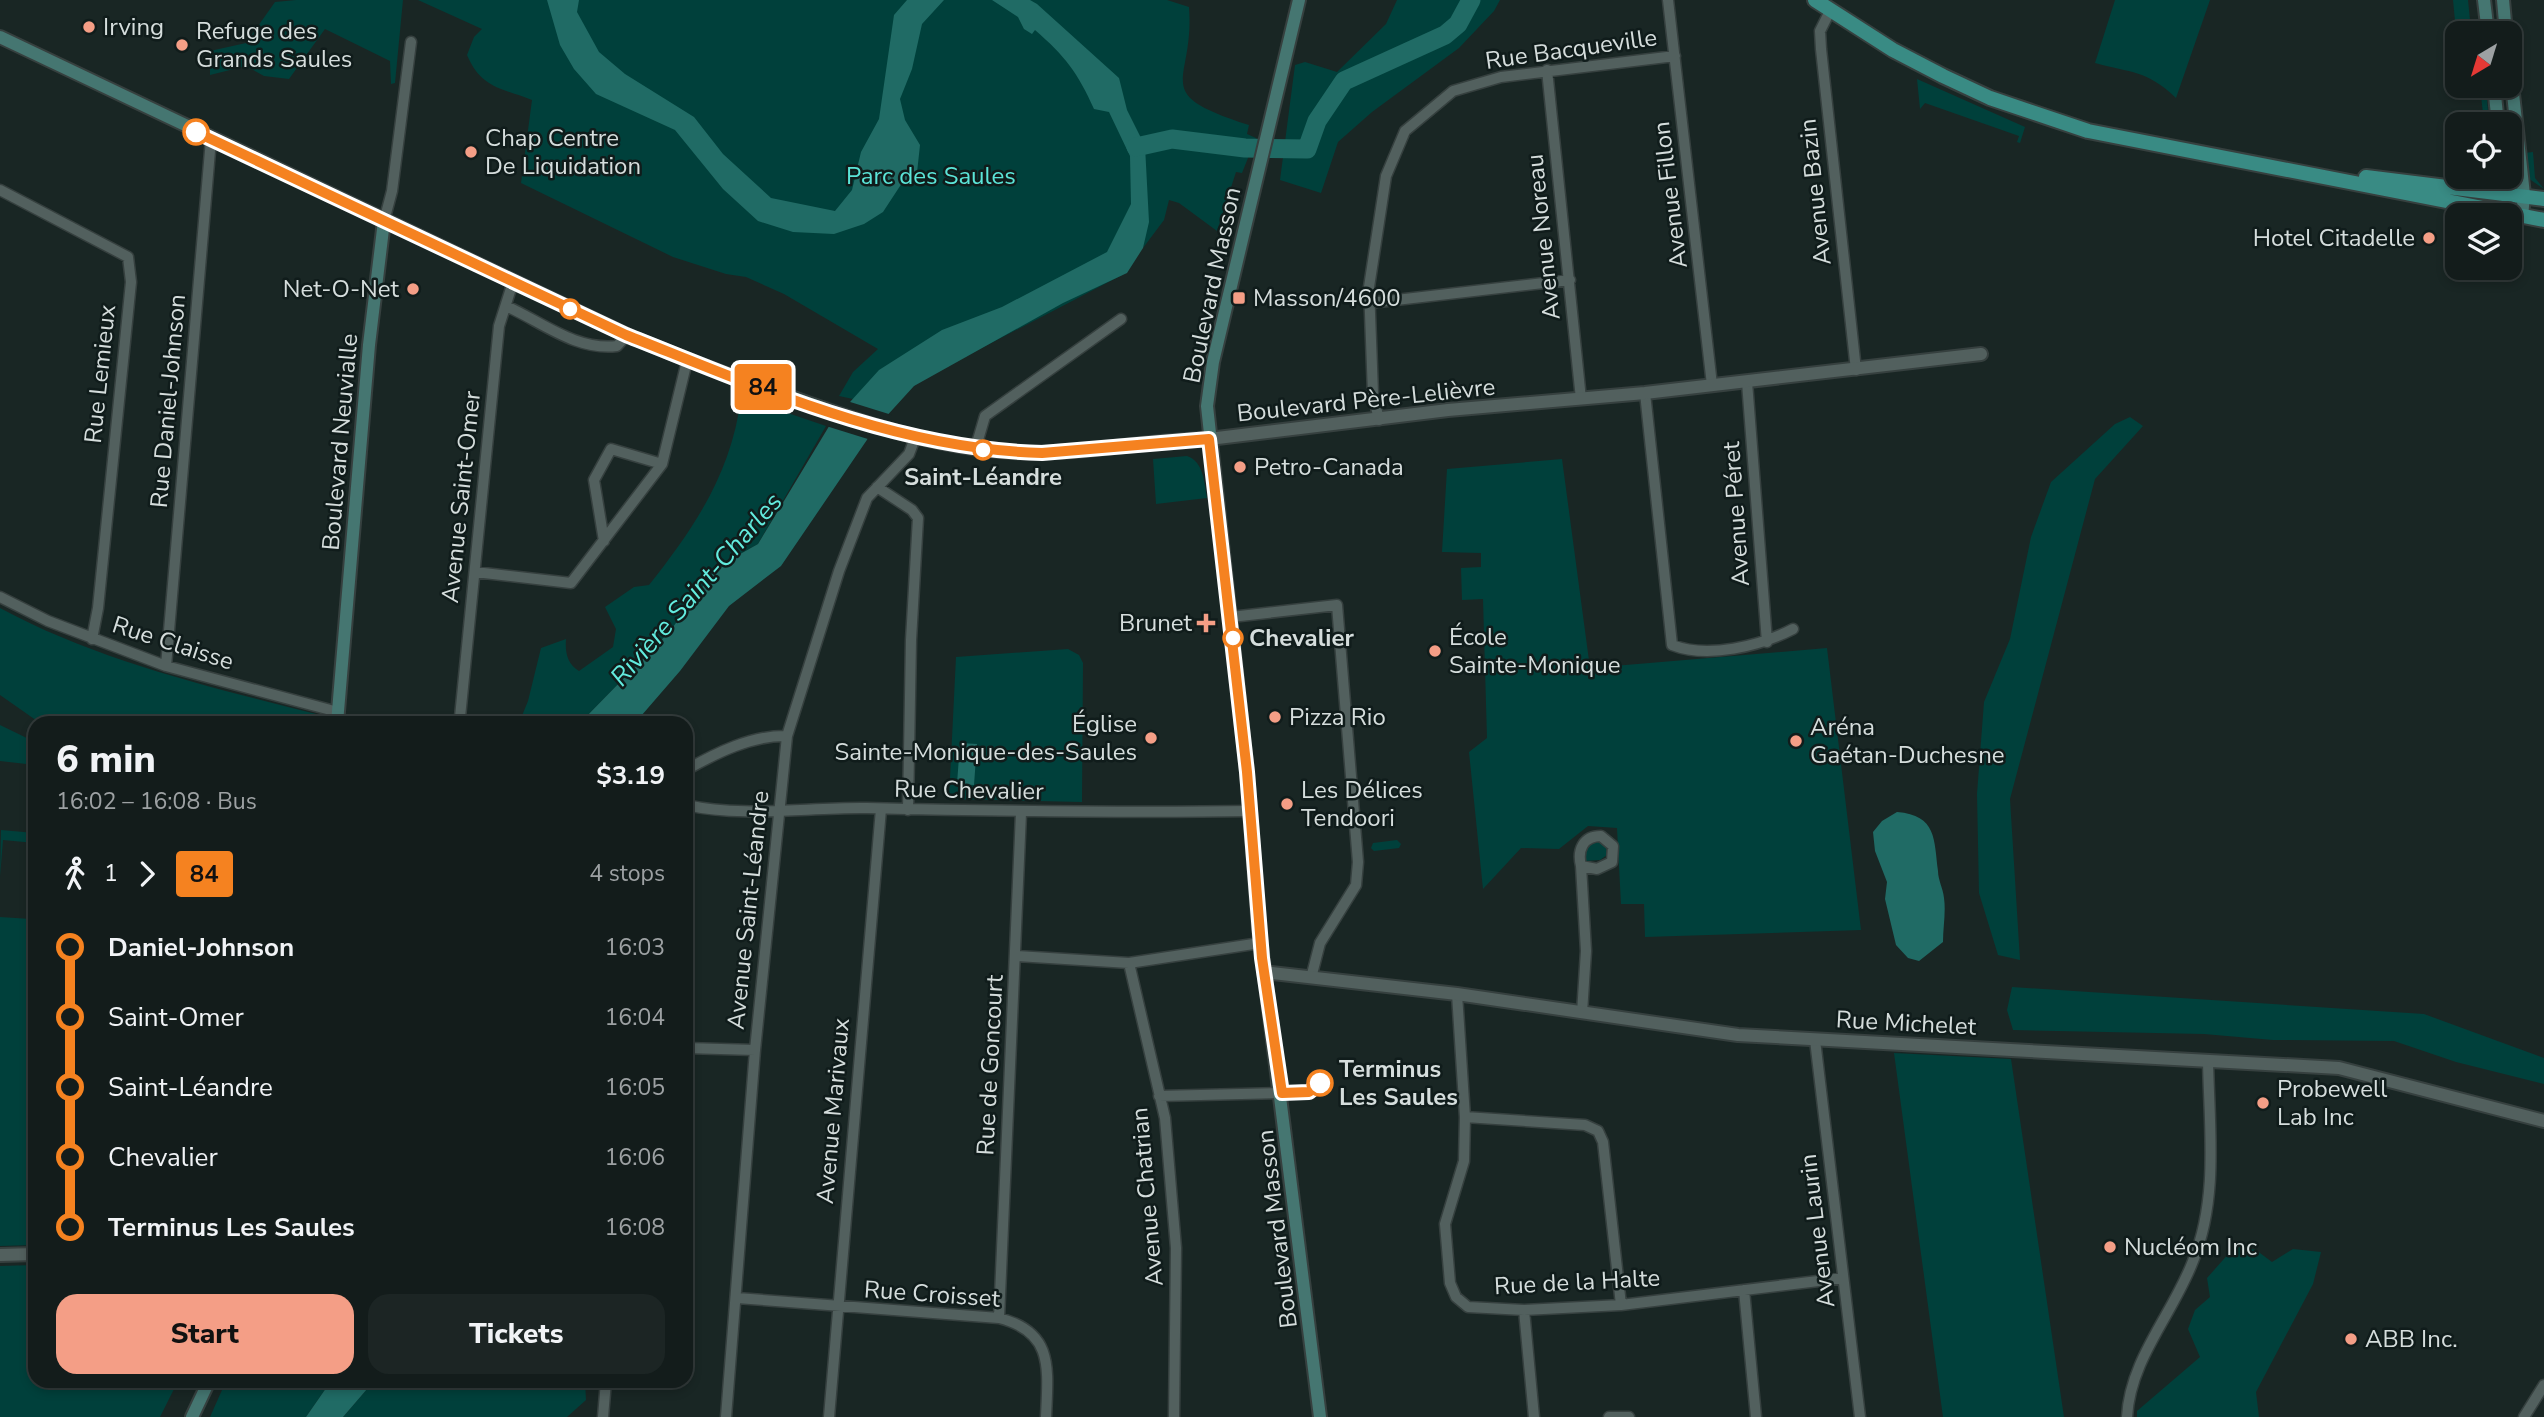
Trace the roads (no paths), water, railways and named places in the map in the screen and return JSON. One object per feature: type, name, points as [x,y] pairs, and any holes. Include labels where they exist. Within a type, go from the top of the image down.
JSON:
[{"type":"main road","name":"Boulevard Masson","points":[[1299,0],[1213,362],[1207,406],[1251,811],[1260,943],[1282,1093],[1320,1417]]},
{"type":"main road","points":[[1815,0],[1943,76],[2045,118],[2101,134],[2456,203]]},
{"type":"main road","points":[[2484,0],[2487,21]]},
{"type":"main road","points":[[2502,0],[2505,21]]},
{"type":"main road","name":"Boulevard Père-Lelièvre","points":[[0,37],[626,335],[687,361],[835,413],[915,438],[975,450],[1042,453],[1209,439]]},
{"type":"main road","points":[[2512,98],[2516,203]]},
{"type":"main road","points":[[2312,174],[2396,179],[2544,199]]},
{"type":"main road","points":[[2514,189],[2517,195]]},
{"type":"main road","points":[[2522,216],[2544,220]]},
{"type":"main road","name":"Boulevard Neuvialle","points":[[338,716],[369,345],[384,221]]},
{"type":"main road","points":[[192,1417],[205,1388]]},
{"type":"street","name":"Avenue Fillon","points":[[1668,0],[1712,385]]},
{"type":"street","name":"Avenue Bazin","points":[[1830,11],[1820,31],[1821,49],[1856,370]]},
{"type":"street","name":"Boulevard Neuvialle","points":[[384,221],[393,191],[411,42]]},
{"type":"street","name":"Rue Bacqueville","points":[[1379,420],[1373,394],[1369,287],[1386,176],[1405,131],[1453,91],[1501,77],[1675,56]]},
{"type":"street","name":"Avenue Noreau","points":[[1547,70],[1581,399]]},
{"type":"street","name":"Rue Daniel-Johnson","points":[[166,666],[211,139]]},
{"type":"street","name":"Rue Lemieux","points":[[0,190],[128,257],[131,282],[98,608],[92,639]]},
{"type":"street","points":[[1370,303],[1570,280]]},
{"type":"street","name":"Avenue Saint-Omer","points":[[460,716],[499,326],[513,282]]},
{"type":"street","points":[[506,306],[554,332],[589,345],[617,346],[626,335]]},
{"type":"street","points":[[975,450],[985,416],[1121,319]]},
{"type":"street","name":"Boulevard Père-Lelièvre","points":[[1209,439],[1856,370],[1981,354]]},
{"type":"street","points":[[475,572],[571,583],[662,464],[687,361]]},
{"type":"street","name":"Avenue Péret","points":[[1747,382],[1767,642]]},
{"type":"street","points":[[1645,393],[1672,645],[1685,650],[1767,642],[1793,629]]},
{"type":"street","name":"Avenue Saint-Léandre","points":[[726,1417],[755,1050],[787,736],[839,571],[867,498],[909,454],[915,438]]},
{"type":"street","points":[[604,541],[594,480],[611,449],[662,464]]},
{"type":"street","points":[[877,486],[912,510],[918,518],[911,640],[908,810]]},
{"type":"street","name":"Rue Claisse","points":[[0,597],[92,639],[166,666],[335,716]]},
{"type":"street","points":[[1231,617],[1337,606],[1358,862],[1356,885],[1320,943],[1311,978]]},
{"type":"street","points":[[693,767],[745,743],[768,736],[787,736]]},
{"type":"street","name":"Rue Chevalier","points":[[693,806],[712,810],[881,809],[1021,813],[1251,811]]},
{"type":"street","name":"Avenue Marivaux","points":[[829,1417],[881,809]]},
{"type":"street","name":"Rue de Goncourt","points":[[999,1318],[1017,956],[1021,813]]},
{"type":"street","points":[[1581,866],[1586,951],[1582,1013]]},
{"type":"street","points":[[1017,956],[1129,963],[1260,943]]},
{"type":"street","name":"Avenue Chatrian","points":[[1129,963],[1165,1118],[1175,1248],[1174,1417]]},
{"type":"street","name":"Rue Michelet","points":[[1264,972],[1457,994],[1700,1030],[1815,1040],[2339,1068],[2544,1121]]},
{"type":"street","name":"Rue de la Halte","points":[[1457,994],[1465,1117],[1464,1161],[1445,1224],[1450,1283],[1456,1297],[1468,1307],[1524,1310],[1621,1305],[1843,1278]]},
{"type":"street","name":"Avenue Laurin","points":[[1815,1040],[1860,1417]]},
{"type":"street","points":[[693,1048],[755,1050]]},
{"type":"street","points":[[2127,1417],[2129,1394],[2141,1361],[2182,1287],[2194,1258],[2208,1209],[2208,1060]]},
{"type":"street","points":[[1159,1096],[1282,1093]]},
{"type":"street","points":[[1465,1117],[1585,1125],[1598,1131],[1603,1142],[1621,1305]]},
{"type":"street","points":[[0,1255],[28,1254]]},
{"type":"street","points":[[1744,1290],[1756,1417]]},
{"type":"street","name":"Rue Croisset","points":[[737,1298],[837,1308],[999,1318],[1020,1324],[1039,1339],[1046,1356],[1046,1417]]},
{"type":"street","points":[[1524,1310],[1534,1417]]},
{"type":"street","points":[[2524,1417],[2544,1385]]},
{"type":"street","points":[[603,1417],[605,1388]]},
{"type":"street","points":[[1609,1417],[1629,1417]]},
{"type":"waterway","points":[[1136,147],[1172,139],[1245,148],[1307,149],[1317,121],[1344,81],[1445,35],[1458,24],[1471,0]]},
{"type":"place","name":"Irving","points":[[89,27]]},
{"type":"place","name":"Refuge des Grands Saules","points":[[182,45]]},
{"type":"place","name":"Chap Centre De Liquidation","points":[[471,152]]},
{"type":"place","name":"Hotel Citadelle","points":[[2429,238]]},
{"type":"place","name":"Net-O-Net","points":[[413,289]]},
{"type":"place","name":"Masson/4600","points":[[1239,298]]},
{"type":"place","name":"Saint-Léandre","points":[[983,450]]},
{"type":"place","name":"Petro-Canada","points":[[1240,467]]},
{"type":"place","name":"Brunet","points":[[1206,623]]},
{"type":"place","name":"Chevalier","points":[[1233,638]]},
{"type":"place","name":"École Sainte-Monique","points":[[1435,651]]},
{"type":"place","name":"Pizza Rio","points":[[1275,717]]},
{"type":"place","name":"Église Sainte-Monique-des-Saules","points":[[1151,738]]},
{"type":"place","name":"Aréna Gaétan-Duchesne","points":[[1796,741]]},
{"type":"place","name":"Les Délices Tendoori","points":[[1287,804]]},
{"type":"place","name":"Terminus Les Saules","points":[[1320,1083]]},
{"type":"place","name":"Probewell Lab Inc","points":[[2263,1103]]},
{"type":"place","name":"Nucléom Inc","points":[[2110,1247]]},
{"type":"place","name":"ABB Inc.","points":[[2351,1339]]},
{"type":"park label","name":"Parc des Saules","points":[[931,176]]},
{"type":"water label","name":"Rivière Saint-Charles","points":[[696,589]]}]
